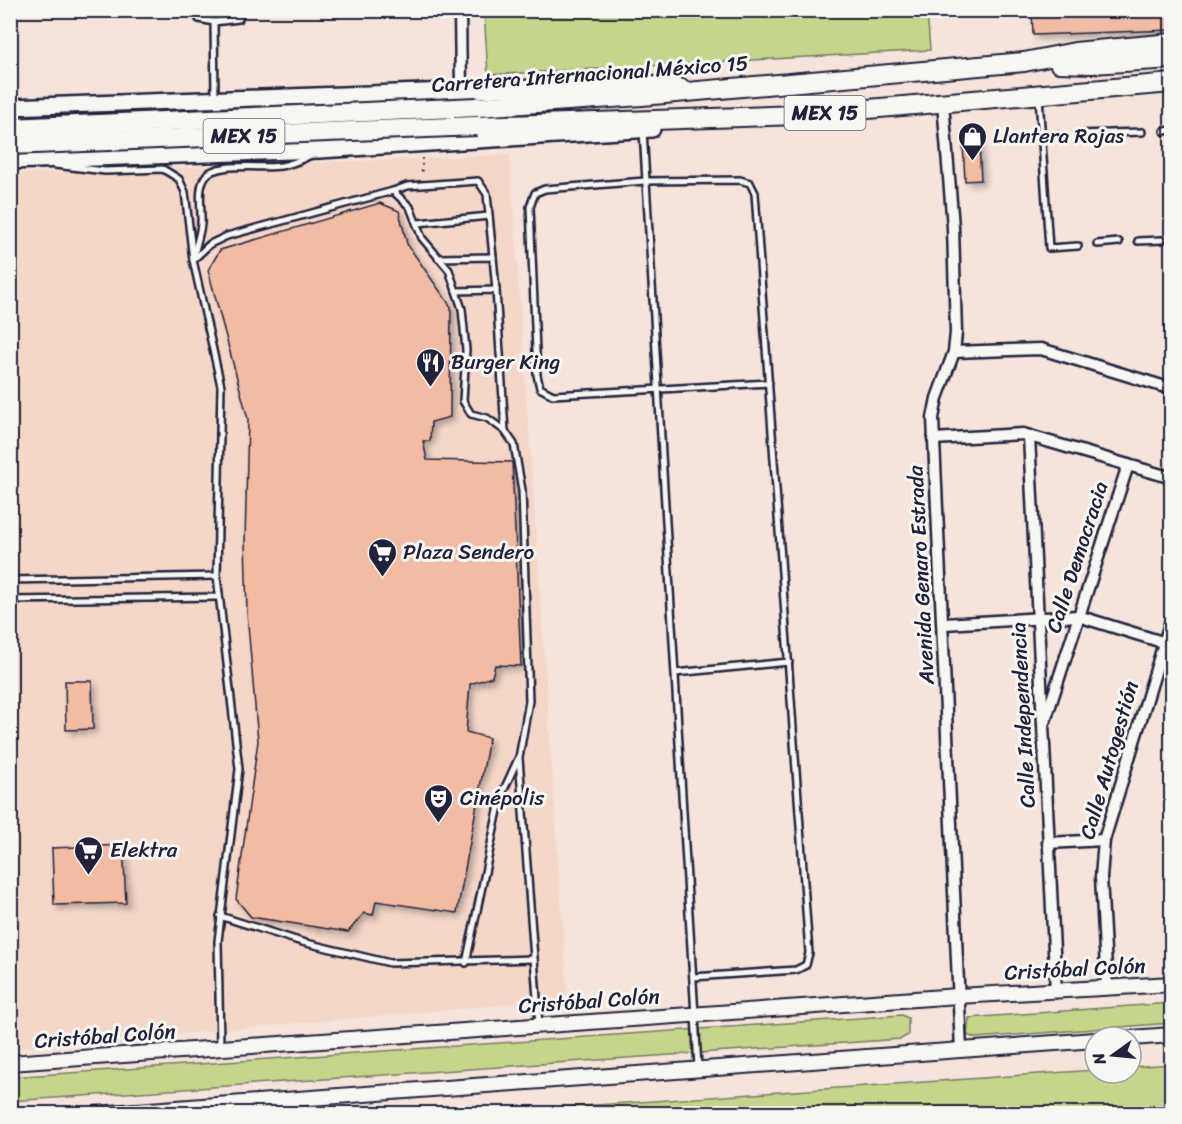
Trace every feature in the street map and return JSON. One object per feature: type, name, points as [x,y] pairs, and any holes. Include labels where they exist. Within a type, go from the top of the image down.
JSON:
[{"type":"highway","name":"Carretera Internacional México 15","points":[[10,128],[477,107],[1024,62],[1075,52],[1172,43]]},
{"type":"highway","name":"MEX 15","points":[[1024,62],[1092,64],[1172,59]]},
{"type":"highway","name":"Carretera Internacional México 15","points":[[10,145],[641,118],[707,119],[943,103],[1172,83]]},
{"type":"main road","points":[[10,107],[643,84],[705,89]]},
{"type":"main road","points":[[50,104],[32,118],[29,134],[38,149],[53,159]]},
{"type":"main road","points":[[10,161],[422,144],[667,128],[707,119]]},
{"type":"street","points":[[460,10],[461,89]]},
{"type":"street","name":"Avenida Genaro Estrada","points":[[943,103],[952,227],[954,352],[937,398],[933,418],[933,439],[944,624],[961,1050]]},
{"type":"street","points":[[954,352],[1041,349],[1172,389]]},
{"type":"street","points":[[933,439],[1029,436],[1172,478]]},
{"type":"street","name":"Calle Independencia","points":[[1029,436],[1056,992]]},
{"type":"street","name":"Calle Democracia","points":[[1042,730],[1128,465]]},
{"type":"street","points":[[944,624],[1038,616],[1078,616],[1167,644]]},
{"type":"street","name":"Calle Autogestión","points":[[1107,988],[1101,877],[1104,840],[1167,644],[1172,617]]},
{"type":"street","points":[[1048,843],[1104,840]]},
{"type":"street","name":"Cristóbal Colón","points":[[10,1063],[958,996],[1172,984]]},
{"type":"street","points":[[1143,1037],[1172,1035]]},
{"type":"street","points":[[96,1113],[1083,1041]]},
{"type":"lane","points":[[198,10],[199,19],[214,22],[235,21],[239,19],[241,10]]},
{"type":"lane","points":[[214,22],[215,98]]},
{"type":"lane","points":[[1039,95],[1049,248],[1078,246]]},
{"type":"lane","points":[[644,129],[645,182],[698,1069]]},
{"type":"lane","points":[[1164,130],[1172,130]]},
{"type":"lane","points":[[1079,134],[1142,132]]},
{"type":"lane","points":[[1042,135],[1057,135]]},
{"type":"lane","points":[[194,260],[201,225],[201,189],[205,176],[214,170],[231,167],[278,167],[296,163],[320,150]]},
{"type":"lane","points":[[30,160],[105,171],[163,169],[179,179],[185,192],[194,260],[221,386],[217,576],[239,769],[220,916],[218,946],[220,1048]]},
{"type":"lane","points":[[693,976],[796,970],[806,965],[809,953],[789,662],[769,383],[755,193],[750,183],[740,180],[645,182],[545,189],[535,193],[530,207],[537,375],[540,388],[553,395],[769,383]]},
{"type":"lane","points":[[194,260],[210,244],[227,236],[393,191],[422,185],[478,181],[487,194],[505,431]]},
{"type":"lane","points":[[393,191],[410,207],[422,238],[449,270],[462,309],[466,350],[463,401],[471,414],[487,418],[505,431],[514,444],[522,489],[529,702],[519,758],[539,1026]]},
{"type":"lane","points":[[418,223],[489,216]]},
{"type":"lane","points":[[1138,241],[1162,240]]},
{"type":"lane","points":[[1097,244],[1119,242]]},
{"type":"lane","points":[[438,258],[493,257]]},
{"type":"lane","points":[[456,291],[496,290]]},
{"type":"lane","points":[[10,580],[217,576]]},
{"type":"lane","points":[[10,600],[219,597]]},
{"type":"lane","points":[[675,673],[789,662]]},
{"type":"lane","points":[[466,963],[501,796],[519,758]]},
{"type":"lane","points":[[220,916],[302,942],[390,963],[466,963],[534,959]]},
{"type":"path","points":[[422,144],[422,185]]},
{"type":"shaded area","points":[[510,155],[568,999],[11,1049],[10,174]]},
{"type":"green space","points":[[484,11],[927,11],[930,50],[488,75]]},
{"type":"green space","points":[[1171,1003],[1171,1023],[1083,1025],[1083,1030],[975,1038],[967,1035],[969,1018]]},
{"type":"green space","points":[[902,1015],[908,1018],[908,1035],[901,1039],[11,1101],[11,1077]]},
{"type":"green space","points":[[1171,1064],[1171,1113],[482,1113],[1083,1071],[1083,1085],[1143,1085],[1143,1066]]},
{"type":"building","points":[[1032,10],[1172,10],[1172,30],[1033,35]]},
{"type":"building","name":"Llantera Rojas","points":[[979,142],[981,180],[965,181],[963,143]]},
{"type":"building","name":"Plaza Sendero","points":[[380,203],[399,211],[407,244],[451,307],[450,417],[431,422],[430,441],[423,441],[427,460],[512,462],[521,666],[495,665],[492,677],[470,684],[466,732],[489,738],[457,913],[376,901],[373,915],[364,913],[348,932],[251,917],[236,899],[258,741],[247,613],[245,541],[248,419],[208,270],[220,250]]},
{"type":"building","points":[[65,681],[92,681],[93,729],[66,730]]},
{"type":"building","name":"Elektra","points":[[123,845],[126,903],[54,905],[52,848]]},
{"type":"place","name":"Llantera Rojas","points":[[972,162]]},
{"type":"place","name":"Burger King","points":[[430,388]]},
{"type":"place","name":"Plaza Sendero","points":[[382,578]]},
{"type":"place","name":"Cinépolis","points":[[439,824]]},
{"type":"place","name":"Elektra","points":[[89,876]]}]
